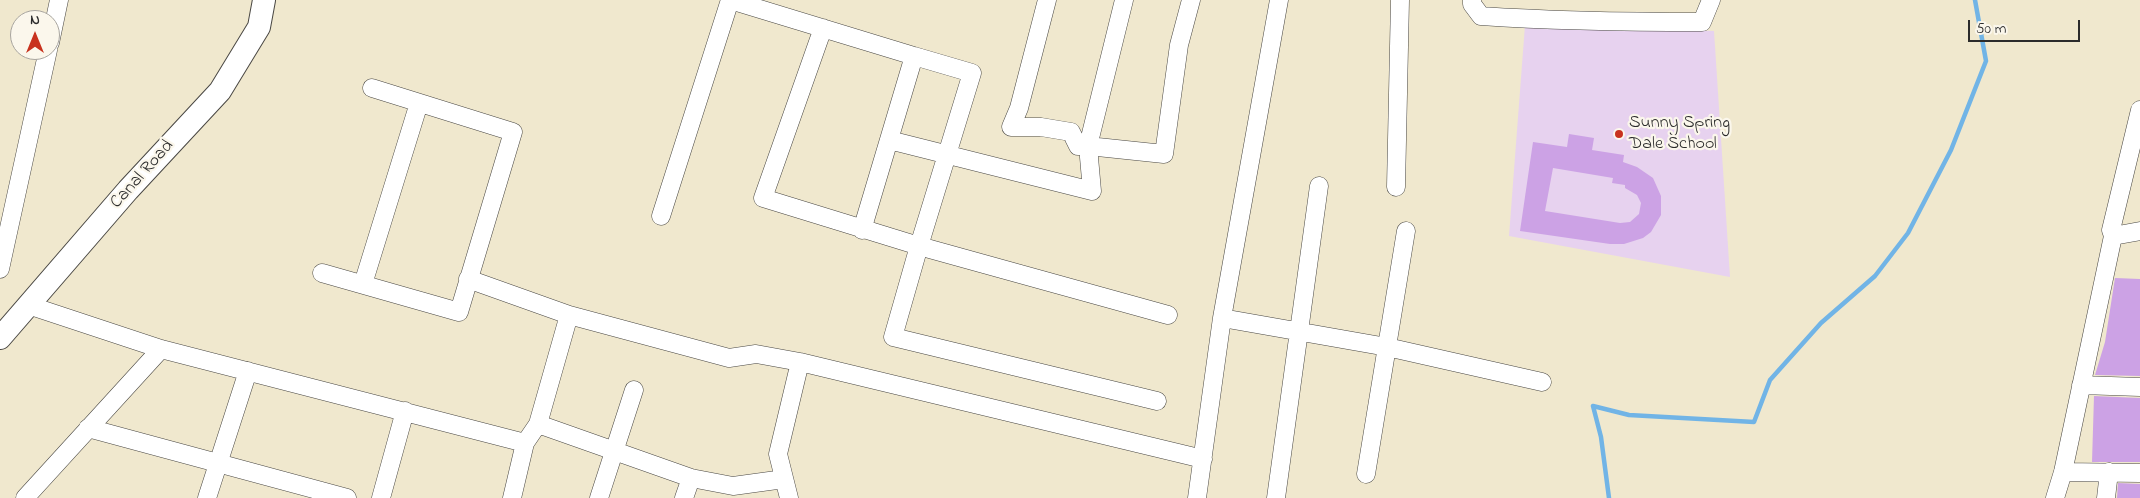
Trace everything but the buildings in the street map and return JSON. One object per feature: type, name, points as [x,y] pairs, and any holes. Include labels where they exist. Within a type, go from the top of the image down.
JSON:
[{"type":"street","name":"Canal Road","points":[[0,338],[128,190],[220,91],[259,27],[264,0]]},
{"type":"street","points":[[660,216],[730,0],[972,74],[893,337],[1157,401]]},
{"type":"street","points":[[1047,0],[1019,108],[1011,127],[1042,127],[1072,132],[1078,146],[1164,154],[1179,45],[1191,0]]},
{"type":"street","points":[[889,140],[1092,191],[1088,146],[1124,0]]},
{"type":"street","points":[[1197,498],[1222,318],[1279,0]]},
{"type":"street","points":[[1396,187],[1400,0]]},
{"type":"street","points":[[1472,0],[1472,4],[1481,16],[1536,20],[1658,22],[1702,22],[1711,0]]},
{"type":"street","points":[[823,28],[763,198],[862,230],[1168,315]]},
{"type":"street","points":[[862,230],[914,56]]},
{"type":"street","points":[[0,269],[46,60]]},
{"type":"street","points":[[322,273],[459,312],[513,132],[372,88]]},
{"type":"street","points":[[363,284],[419,103]]},
{"type":"street","points":[[2054,498],[2063,472],[2113,236],[2111,230],[2140,109]]},
{"type":"street","points":[[1276,498],[1319,186]]},
{"type":"street","points":[[1366,474],[1406,231]]},
{"type":"street","points":[[2113,236],[2140,231]]},
{"type":"street","points":[[468,279],[569,316],[729,358],[756,354],[800,362],[1203,459]]},
{"type":"street","points":[[28,305],[161,349],[525,443]]},
{"type":"street","points":[[512,498],[525,443],[538,424],[569,316]]},
{"type":"street","points":[[1222,318],[1387,347],[1542,382]]},
{"type":"street","points":[[32,496],[88,428],[161,349]]},
{"type":"street","points":[[538,424],[691,478],[733,486],[791,492],[778,454],[800,362]]},
{"type":"street","points":[[207,498],[248,371]]},
{"type":"street","points":[[2081,385],[2140,386]]},
{"type":"street","points":[[599,498],[634,390]]},
{"type":"street","points":[[381,498],[405,411]]},
{"type":"street","points":[[88,428],[347,498]]},
{"type":"street","points":[[2063,472],[2140,473]]},
{"type":"street","points":[[2106,498],[2109,472]]},
{"type":"street","points":[[684,498],[691,478]]},
{"type":"shaded area","name":"Sunny Spring Dale School","points":[[1525,25],[1714,31],[1730,277],[1509,236]]},
{"type":"waterway","points":[[1609,498],[1601,437],[1593,406],[1629,415],[1754,422],[1770,380],[1821,323],[1875,276],[1908,233],[1951,150],[1986,61],[1975,0]]},
{"type":"place","name":"Sunny Spring Dale School","points":[[1619,134]]}]
